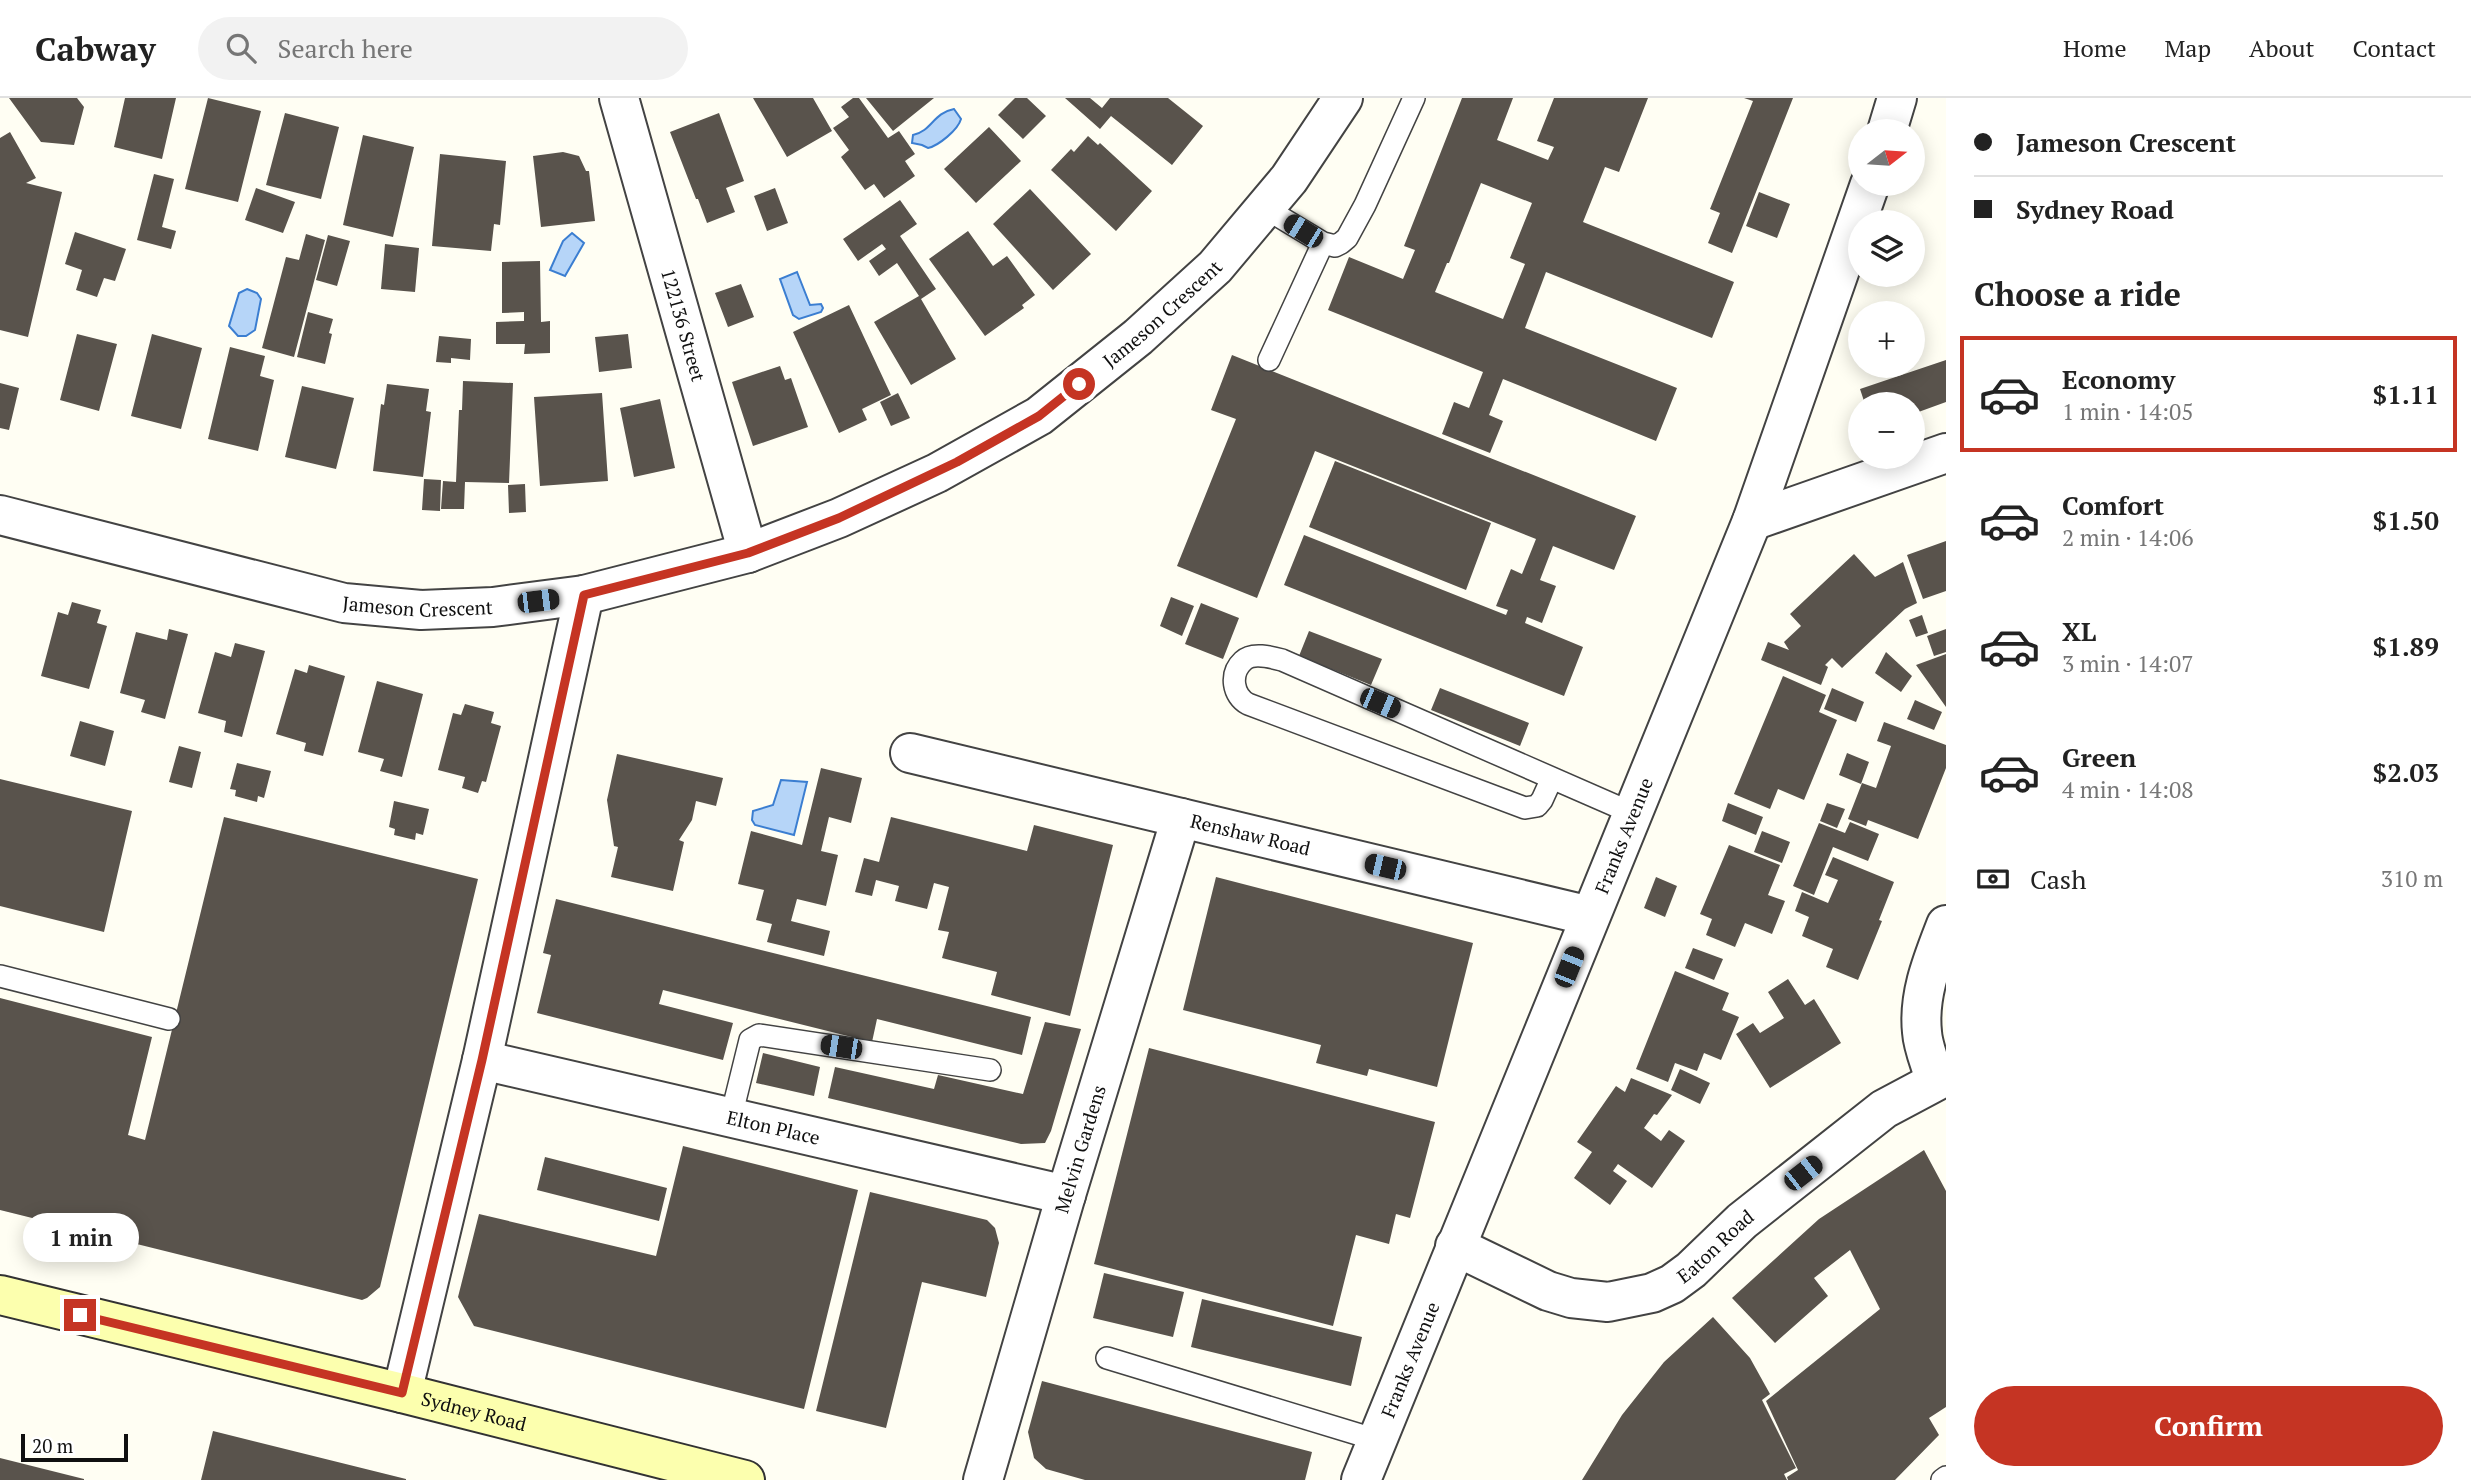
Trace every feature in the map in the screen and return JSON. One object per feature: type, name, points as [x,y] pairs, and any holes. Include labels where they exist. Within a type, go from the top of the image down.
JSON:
[{"type":"main road","name":"Sydney Road","points":[[0,1295],[745,1480]]},
{"type":"street","name":"122136 Street","points":[[619,98],[748,553]]},
{"type":"street","name":"Jameson Crescent","points":[[0,516],[344,603],[421,610],[493,607],[584,595],[748,553],[839,518],[937,473],[1039,416],[1138,337],[1215,267],[1289,179],[1343,98]]},
{"type":"street","points":[[1891,119],[1897,98]]},
{"type":"street","name":"Franks Avenue","points":[[1361,1480],[1752,522],[1866,196]]},
{"type":"street","points":[[1752,522],[1946,453]]},
{"type":"street","points":[[402,1393],[482,1060],[584,595]]},
{"type":"street","name":"Renshaw Road","points":[[910,753],[1590,916]]},
{"type":"street","name":"Melvin Gardens","points":[[984,1480],[1066,1195],[1181,818]]},
{"type":"street","points":[[1941,1078],[1922,1033],[1922,1011],[1927,973],[1946,925]]},
{"type":"street","name":"Elton Place","points":[[482,1060],[1066,1195]]},
{"type":"street","name":"Eaton Road","points":[[1455,1246],[1548,1291],[1571,1298],[1608,1302],[1652,1293],[1672,1284],[1691,1270],[1742,1221],[1884,1109],[1941,1078]]},
{"type":"lane","points":[[1265,208],[1323,243],[1335,246],[1347,238],[1414,98]]},
{"type":"lane","points":[[1269,360],[1323,243]]},
{"type":"lane","points":[[1552,778],[1537,806],[1525,808],[1248,705],[1236,695],[1234,688],[1238,668],[1244,660],[1251,658],[1266,656],[1282,660],[1552,778],[1632,813]]},
{"type":"lane","points":[[0,976],[169,1019]]},
{"type":"lane","points":[[731,1117],[750,1040],[759,1035],[990,1070]]},
{"type":"lane","points":[[1107,1358],[1377,1440]]},
{"type":"lane","points":[[1942,1480],[1946,1476]]},
{"type":"water","points":[[954,109],[961,119],[947,137],[928,148],[912,143],[913,135],[924,130],[941,114]]},
{"type":"water","points":[[572,233],[584,243],[565,276],[550,270],[563,241]]},
{"type":"water","points":[[797,272],[810,305],[821,304],[823,308],[821,312],[799,319],[793,315],[780,279]]},
{"type":"water","points":[[247,289],[257,293],[261,299],[255,330],[246,336],[238,336],[229,326],[239,293]]},
{"type":"water","points":[[781,780],[807,782],[794,835],[755,825],[752,820],[753,811],[773,805]]},
{"type":"building","points":[[9,98],[77,98],[84,107],[74,145],[41,142]]},
{"type":"building","points":[[125,98],[176,98],[162,159],[114,147]]},
{"type":"building","points":[[208,98],[261,111],[238,202],[185,189]]},
{"type":"building","points":[[753,98],[813,98],[832,131],[787,157]]},
{"type":"building","points":[[853,98],[859,98],[888,138],[899,131],[915,154],[905,161],[915,176],[884,198],[874,184],[865,190],[841,157],[849,150],[833,128],[849,117],[841,107]]},
{"type":"building","points":[[866,98],[934,98],[893,131]]},
{"type":"building","points":[[1015,98],[1027,98],[1046,116],[1023,139],[998,115]]},
{"type":"building","points":[[1065,98],[1090,98],[1102,108],[1110,98],[1168,98],[1203,126],[1172,165],[1111,116],[1100,129]]},
{"type":"building","points":[[1462,98],[1513,98],[1497,140],[1548,160],[1554,147],[1537,141],[1554,98],[1648,98],[1619,172],[1605,167],[1583,222],[1734,282],[1712,338],[1546,272],[1525,328],[1677,388],[1656,441],[1503,379],[1489,415],[1503,421],[1490,453],[1442,434],[1454,402],[1469,408],[1483,372],[1328,310],[1349,257],[1403,279],[1415,250],[1404,246]],"holes":[[[1481,183],[1532,203],[1510,258],[1525,264],[1503,319],[1435,292]]]},
{"type":"building","points":[[1744,98],[1793,98],[1732,253],[1708,243],[1720,213],[1710,209],[1753,101]]},
{"type":"building","points":[[285,113],[339,127],[321,199],[266,185]]},
{"type":"building","points":[[719,113],[744,181],[726,188],[735,212],[707,223],[670,132]]},
{"type":"building","points":[[989,127],[1021,161],[976,203],[944,169]]},
{"type":"building","points":[[10,132],[36,178],[26,183],[62,192],[28,337],[0,330],[0,138]]},
{"type":"building","points":[[363,135],[414,147],[393,237],[343,225]]},
{"type":"building","points":[[1088,136],[1098,145],[1100,143],[1152,191],[1116,231],[1051,170],[1071,149],[1074,152]]},
{"type":"building","points":[[563,152],[579,156],[586,171],[589,171],[595,221],[541,227],[533,156]]},
{"type":"building","points":[[440,154],[506,161],[500,225],[494,224],[491,251],[432,246]]},
{"type":"building","points":[[154,174],[174,179],[162,227],[176,231],[171,249],[137,240]]},
{"type":"building","points":[[256,188],[295,202],[283,233],[245,220]]},
{"type":"building","points":[[775,188],[788,223],[767,231],[754,196]]},
{"type":"building","points":[[1030,189],[1091,254],[1053,290],[993,224]]},
{"type":"building","points":[[1759,192],[1790,204],[1777,238],[1746,226]]},
{"type":"building","points":[[900,200],[917,224],[900,236],[936,289],[921,299],[956,359],[911,385],[874,322],[919,296],[897,263],[879,276],[869,261],[886,249],[882,244],[858,261],[843,239]]},
{"type":"building","points":[[968,231],[993,266],[1007,256],[1035,295],[1022,305],[1024,308],[985,336],[929,259]]},
{"type":"building","points":[[75,232],[126,249],[115,281],[104,278],[97,297],[76,290],[82,270],[65,264]]},
{"type":"building","points":[[306,234],[325,240],[294,357],[262,348],[286,257],[299,260]]},
{"type":"building","points":[[328,235],[350,241],[337,286],[316,280]]},
{"type":"building","points":[[385,244],[419,248],[415,292],[381,289]]},
{"type":"building","points":[[540,261],[541,322],[550,321],[550,353],[524,354],[525,344],[496,344],[496,322],[524,321],[524,312],[502,313],[502,262]]},
{"type":"building","points":[[741,284],[754,317],[728,327],[715,293]]},
{"type":"building","points":[[849,305],[891,395],[862,409],[867,420],[839,433],[793,332]]},
{"type":"building","points":[[308,312],[333,319],[325,364],[297,357]]},
{"type":"building","points":[[77,334],[117,344],[99,411],[60,400]]},
{"type":"building","points":[[152,334],[202,348],[181,429],[131,416]]},
{"type":"building","points":[[628,334],[632,368],[599,372],[595,337]]},
{"type":"building","points":[[439,336],[471,339],[470,360],[451,358],[451,363],[436,362]]},
{"type":"building","points":[[230,347],[265,356],[260,376],[274,380],[258,451],[208,439]]},
{"type":"building","points":[[1232,355],[1636,516],[1614,570],[1553,546],[1540,580],[1556,586],[1542,623],[1527,617],[1525,623],[1583,647],[1564,696],[1284,585],[1304,535],[1506,615],[1508,610],[1496,606],[1511,569],[1522,574],[1536,539],[1315,451],[1257,598],[1177,566],[1236,419],[1211,410]]},
{"type":"building","points":[[1946,360],[1946,402],[1925,410],[1925,392],[1861,392],[1860,389],[1893,378],[1925,378],[1925,367]]},
{"type":"building","points":[[780,366],[785,380],[791,378],[808,427],[753,446],[732,382]]},
{"type":"building","points":[[463,381],[513,383],[509,483],[465,482],[464,509],[441,509],[443,481],[456,482]]},
{"type":"building","points":[[0,383],[19,388],[9,430],[0,428]]},
{"type":"building","points":[[387,384],[429,389],[426,411],[431,412],[423,477],[373,471],[381,404],[384,405]]},
{"type":"building","points":[[302,386],[354,398],[336,469],[285,457]]},
{"type":"building","points":[[602,393],[608,481],[540,486],[534,397]]},
{"type":"building","points":[[898,393],[910,418],[891,426],[880,402]]},
{"type":"building","points":[[660,399],[675,468],[634,477],[620,408]]},
{"type":"building","points":[[1335,461],[1491,523],[1466,590],[1309,527]]},
{"type":"building","points":[[424,479],[441,480],[440,511],[422,510]]},
{"type":"building","points":[[525,484],[526,512],[509,513],[508,485]]},
{"type":"building","points":[[1946,541],[1946,591],[1923,599],[1907,555]]},
{"type":"building","points":[[1854,554],[1875,577],[1903,562],[1917,603],[1905,609],[1842,668],[1832,658],[1825,665],[1828,667],[1821,685],[1761,660],[1768,642],[1789,650],[1784,642],[1801,626],[1790,614]]},
{"type":"building","points":[[1171,597],[1194,606],[1182,636],[1160,626]]},
{"type":"building","points":[[72,602],[101,610],[97,623],[107,626],[89,689],[41,676],[58,612],[68,615]]},
{"type":"building","points":[[1201,603],[1239,618],[1223,659],[1185,644]]},
{"type":"building","points":[[1922,615],[1928,633],[1916,637],[1909,620]]},
{"type":"building","points":[[169,629],[188,634],[165,719],[141,712],[145,700],[120,693],[136,632],[167,640]]},
{"type":"building","points":[[1946,629],[1946,652],[1934,656],[1927,636]]},
{"type":"building","points":[[1309,631],[1382,659],[1371,685],[1299,656]]},
{"type":"building","points":[[235,643],[265,651],[242,737],[224,732],[226,721],[198,713],[215,652],[231,657]]},
{"type":"building","points":[[1886,652],[1912,676],[1901,692],[1875,673]]},
{"type":"building","points":[[1946,654],[1946,707],[1916,665]]},
{"type":"building","points":[[309,665],[345,676],[323,756],[304,751],[306,743],[276,734],[295,669],[307,673]]},
{"type":"building","points":[[1783,676],[1826,695],[1819,712],[1837,720],[1804,800],[1778,789],[1770,809],[1734,794]]},
{"type":"building","points":[[377,681],[423,694],[402,777],[380,771],[384,759],[358,752]]},
{"type":"building","points":[[1440,688],[1529,723],[1520,746],[1431,710]]},
{"type":"building","points":[[1832,688],[1864,702],[1856,722],[1824,709]]},
{"type":"building","points":[[1915,700],[1942,712],[1934,730],[1907,719]]},
{"type":"building","points":[[465,704],[494,712],[491,723],[501,726],[486,782],[482,781],[478,793],[462,788],[465,777],[438,770],[453,713],[461,715]]},
{"type":"building","points":[[80,721],[114,731],[105,766],[70,756]]},
{"type":"building","points":[[1884,722],[1946,745],[1946,768],[1918,839],[1868,820],[1866,826],[1848,819],[1862,783],[1876,788],[1891,746],[1877,741]]},
{"type":"building","points":[[179,746],[201,752],[192,788],[169,782]]},
{"type":"building","points":[[1847,753],[1869,762],[1861,784],[1839,775]]},
{"type":"building","points":[[617,754],[723,778],[716,806],[696,801],[692,820],[679,840],[684,842],[673,891],[611,877],[618,847],[614,846],[607,800]]},
{"type":"building","points":[[237,763],[271,771],[264,798],[258,796],[257,802],[235,796],[236,790],[230,789]]},
{"type":"building","points":[[821,768],[862,778],[851,823],[829,817],[821,851],[838,855],[826,906],[797,899],[791,921],[830,931],[824,956],[767,942],[772,924],[756,920],[764,890],[738,884],[751,831],[802,845]]},
{"type":"building","points":[[0,779],[132,811],[104,932],[0,906]]},
{"type":"building","points":[[394,801],[429,809],[423,835],[416,833],[415,840],[394,835],[395,829],[389,827]]},
{"type":"building","points":[[1728,803],[1763,817],[1756,835],[1722,821]]},
{"type":"building","points":[[1827,803],[1845,809],[1837,828],[1820,821]]},
{"type":"building","points":[[224,817],[478,879],[380,1287],[362,1300],[0,1210],[0,998],[152,1037],[128,1135],[145,1140]]},
{"type":"building","points":[[891,817],[1027,851],[1034,825],[1113,845],[1070,1016],[991,995],[997,972],[942,958],[949,932],[938,930],[949,887],[934,883],[927,909],[895,901],[899,886],[876,880],[872,896],[855,892],[864,858],[879,862]]},
{"type":"building","points":[[1850,822],[1879,834],[1868,861],[1833,847],[1814,895],[1793,886],[1819,823],[1845,833]]},
{"type":"building","points":[[1762,831],[1790,842],[1782,863],[1754,852]]},
{"type":"building","points":[[1729,845],[1780,865],[1768,895],[1785,901],[1772,934],[1745,923],[1735,947],[1706,935],[1712,919],[1700,914]]},
{"type":"building","points":[[1833,857],[1894,882],[1879,920],[1882,921],[1858,980],[1826,967],[1833,949],[1802,936],[1809,917],[1795,911],[1802,892],[1828,903],[1838,880],[1825,875]]},
{"type":"building","points":[[1216,877],[1473,943],[1437,1087],[1369,1069],[1367,1076],[1316,1063],[1321,1045],[1183,1010]]},
{"type":"building","points":[[1656,877],[1677,886],[1665,917],[1644,908]]},
{"type":"building","points":[[556,899],[1031,1017],[1022,1055],[877,1019],[872,1042],[663,990],[659,1004],[733,1023],[723,1060],[537,1013],[551,955],[543,953]]},
{"type":"building","points":[[1693,948],[1723,959],[1714,980],[1685,968]]},
{"type":"building","points":[[1675,971],[1729,993],[1722,1010],[1739,1017],[1721,1060],[1704,1053],[1697,1071],[1675,1063],[1668,1082],[1636,1069]]},
{"type":"building","points":[[1788,979],[1805,1005],[1814,999],[1841,1043],[1770,1088],[1736,1034],[1753,1023],[1760,1033],[1784,1018],[1768,992]]},
{"type":"building","points":[[1045,1022],[1081,1029],[1051,1131],[1045,1143],[1021,1144],[828,1098],[835,1067],[934,1089],[938,1075],[1023,1094]]},
{"type":"building","points":[[1149,1048],[1435,1122],[1410,1218],[1396,1214],[1389,1244],[1356,1235],[1333,1326],[1094,1264]]},
{"type":"building","points":[[763,1053],[820,1067],[814,1096],[756,1083]]},
{"type":"building","points":[[1680,1069],[1710,1083],[1700,1104],[1671,1090]]},
{"type":"building","points":[[1631,1078],[1672,1095],[1644,1128],[1661,1141],[1669,1130],[1685,1141],[1652,1188],[1618,1164],[1613,1171],[1627,1181],[1610,1205],[1574,1178],[1592,1152],[1577,1142],[1616,1086],[1625,1092]]},
{"type":"building","points":[[683,1146],[858,1190],[804,1409],[474,1326],[458,1297],[479,1214],[656,1256]]},
{"type":"building","points":[[1924,1150],[1946,1191],[1946,1407],[1929,1418],[1939,1435],[1895,1480],[1788,1480],[1787,1477],[1798,1470],[1766,1401],[1880,1309],[1850,1250],[1814,1278],[1828,1296],[1775,1343],[1732,1298],[1819,1219]]},
{"type":"building","points":[[545,1157],[667,1188],[659,1221],[537,1190]]},
{"type":"building","points":[[870,1192],[987,1220],[995,1228],[999,1243],[986,1297],[922,1282],[886,1428],[816,1411]]},
{"type":"building","points":[[1104,1273],[1184,1292],[1173,1337],[1093,1318]]},
{"type":"building","points":[[1202,1299],[1362,1337],[1351,1386],[1191,1347]]},
{"type":"building","points":[[1713,1317],[1750,1358],[1770,1394],[1762,1400],[1796,1468],[1784,1474],[1787,1480],[1582,1480],[1622,1415],[1664,1362]]},
{"type":"building","points":[[1042,1381],[1312,1452],[1305,1480],[1085,1480],[1046,1469],[1034,1458],[1028,1432]]},
{"type":"building","points":[[213,1431],[406,1479],[406,1480],[201,1480]]},
{"type":"building","points":[[0,1458],[84,1479],[84,1480],[0,1480]]},
{"type":"route","points":[[80,1315],[402,1393],[482,1060],[584,595],[748,553],[839,518],[957,462],[1039,416],[1079,384]]}]
